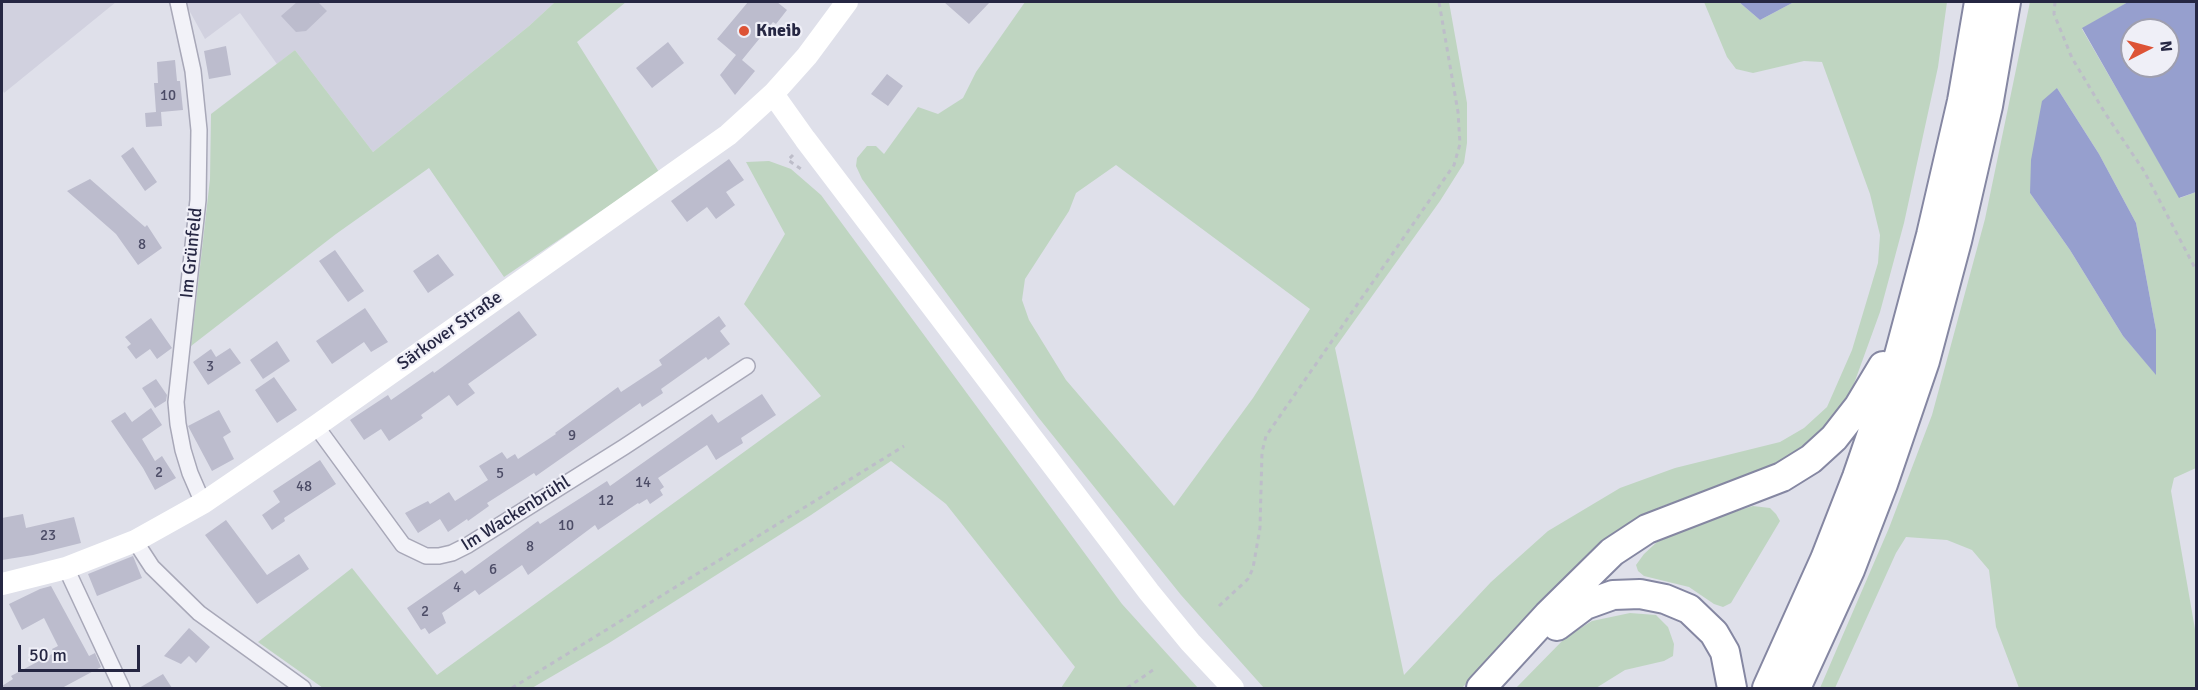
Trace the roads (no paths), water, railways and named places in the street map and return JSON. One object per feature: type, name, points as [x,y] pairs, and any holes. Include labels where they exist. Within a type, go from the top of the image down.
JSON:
[{"type":"highway","points":[[1767,688],[1825,559],[1857,477],[1899,355],[1931,235],[1959,112],[1979,2]]},
{"type":"highway","points":[[1796,688],[1850,570],[1883,484],[1925,361],[1957,241],[1983,129],[2006,2]]},
{"type":"highway","points":[[1481,688],[1548,615],[1612,552],[1647,529],[1782,477],[1811,459],[1834,438],[1858,406],[1910,316]]},
{"type":"highway","points":[[1497,688],[1546,636],[1572,614],[1599,599],[1625,594],[1651,595],[1689,609],[1714,633],[1725,652],[1731,671],[1732,688]]},
{"type":"main road","name":"Särkover Straße","points":[[2,584],[66,568],[135,541],[203,502],[316,426],[728,135],[773,94],[807,56],[847,2]]},
{"type":"main road","points":[[773,94],[1149,592],[1190,642],[1233,688]]},
{"type":"street","name":"Im Grünfeld","points":[[178,2],[193,71],[199,130],[198,200],[177,402],[178,424],[190,473],[203,502]]},
{"type":"street","name":"Im Wackenbrühl","points":[[316,426],[403,545],[426,556],[440,556],[453,553],[468,545],[747,366]]},
{"type":"street","points":[[135,541],[152,567],[199,613],[303,688]]},
{"type":"street","points":[[66,568],[122,688]]},
{"type":"water","points":[[1739,2],[1794,2],[1760,20]]},
{"type":"water","points":[[2128,2],[2196,2],[2196,192],[2179,198],[2082,28]]},
{"type":"water","points":[[2057,88],[2099,154],[2136,223],[2156,330],[2156,375],[2123,336],[2070,250],[2030,193],[2031,160],[2042,101]]},
{"type":"place","name":"Kneib","points":[[744,31]]}]
